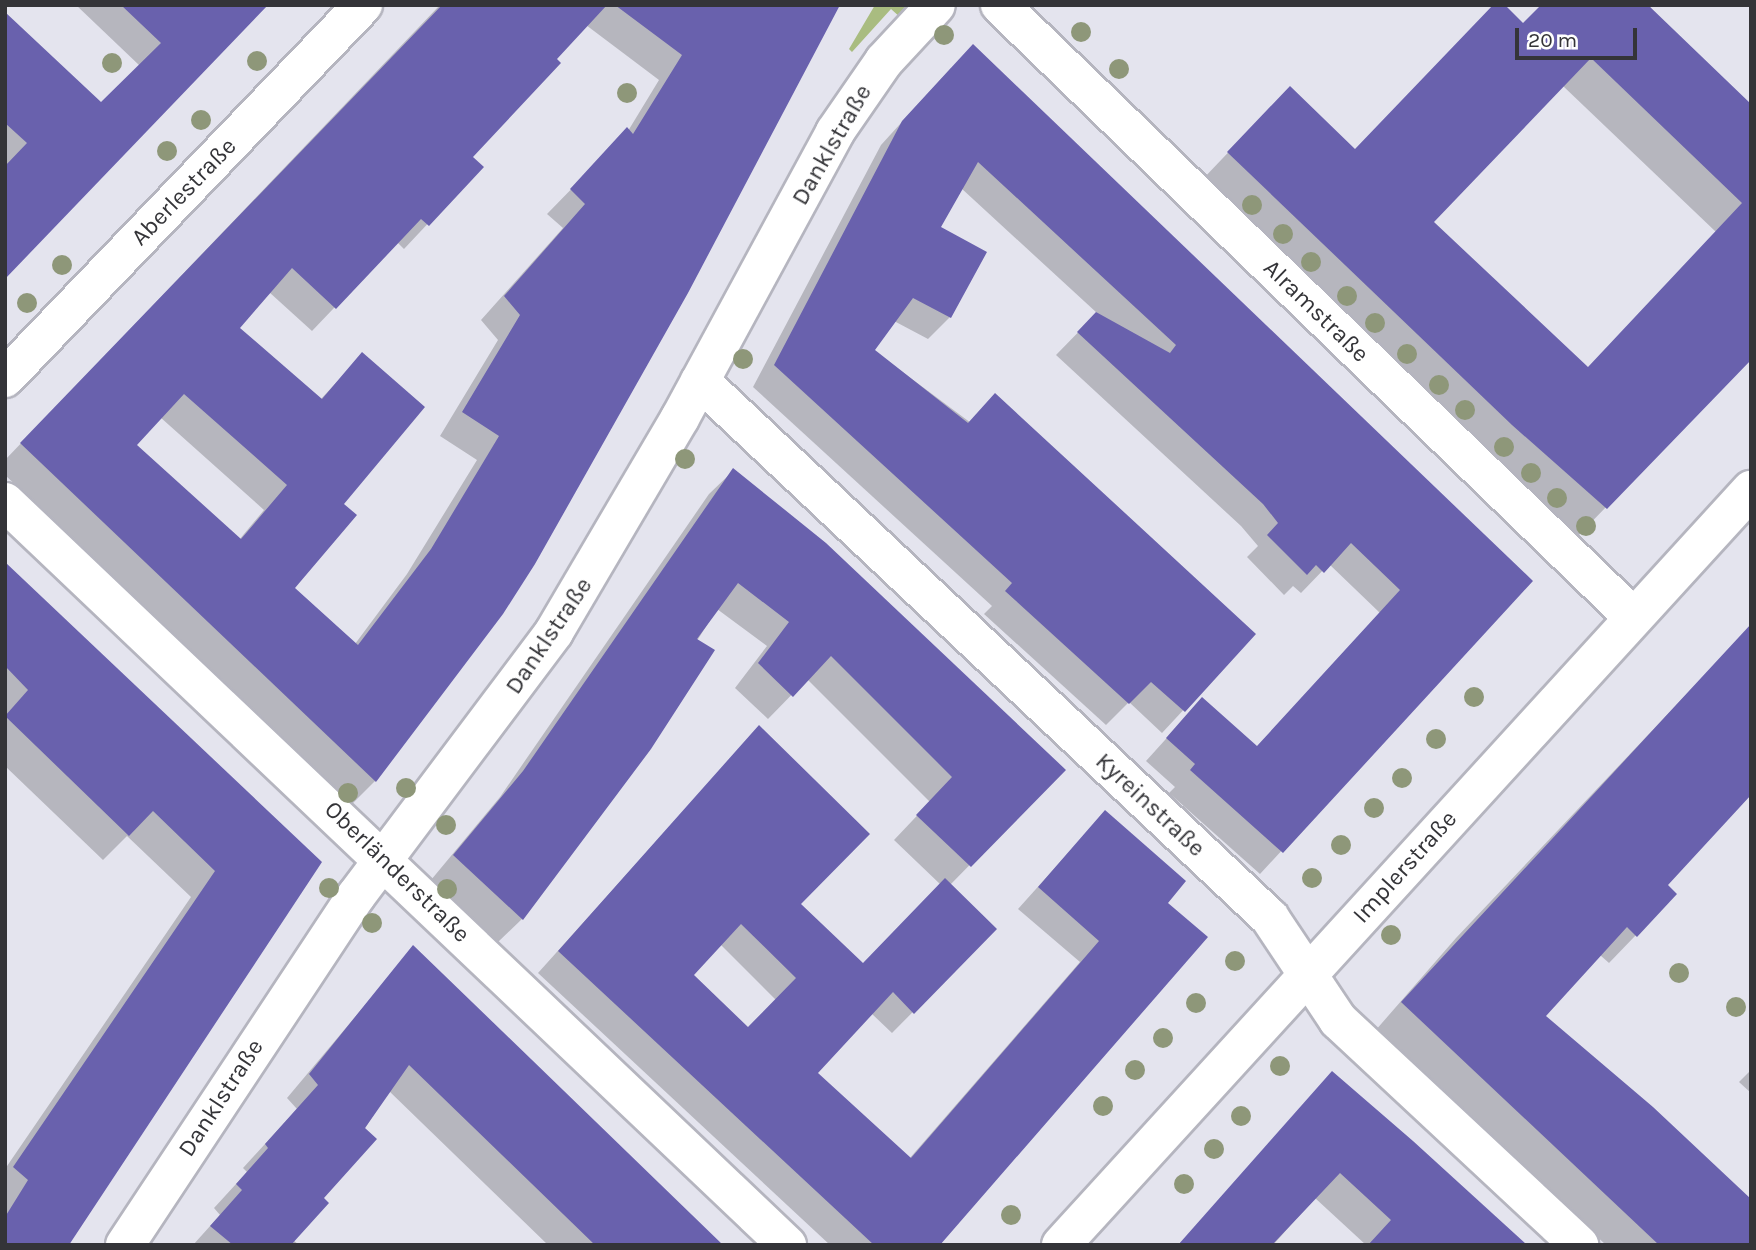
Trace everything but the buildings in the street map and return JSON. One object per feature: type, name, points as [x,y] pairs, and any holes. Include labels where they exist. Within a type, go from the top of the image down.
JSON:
[{"type":"street","name":"Aberlestraße","points":[[5,378],[363,5]]},
{"type":"street","name":"Danklstraße","points":[[125,1245],[306,969],[554,632],[700,381],[863,88],[936,5]]},
{"type":"street","name":"Alramstraße","points":[[1000,5],[1632,617]]},
{"type":"street","name":"Kyreinstraße","points":[[700,381],[1270,918],[1338,1020],[1579,1245]]},
{"type":"street","name":"Implerstraße","points":[[1061,1245],[1632,617],[1751,490]]},
{"type":"street","name":"Oberländerstraße","points":[[5,502],[787,1245]]},
{"type":"green space","points":[[875,5],[912,5],[901,18],[891,9],[852,52],[849,49]]}]
